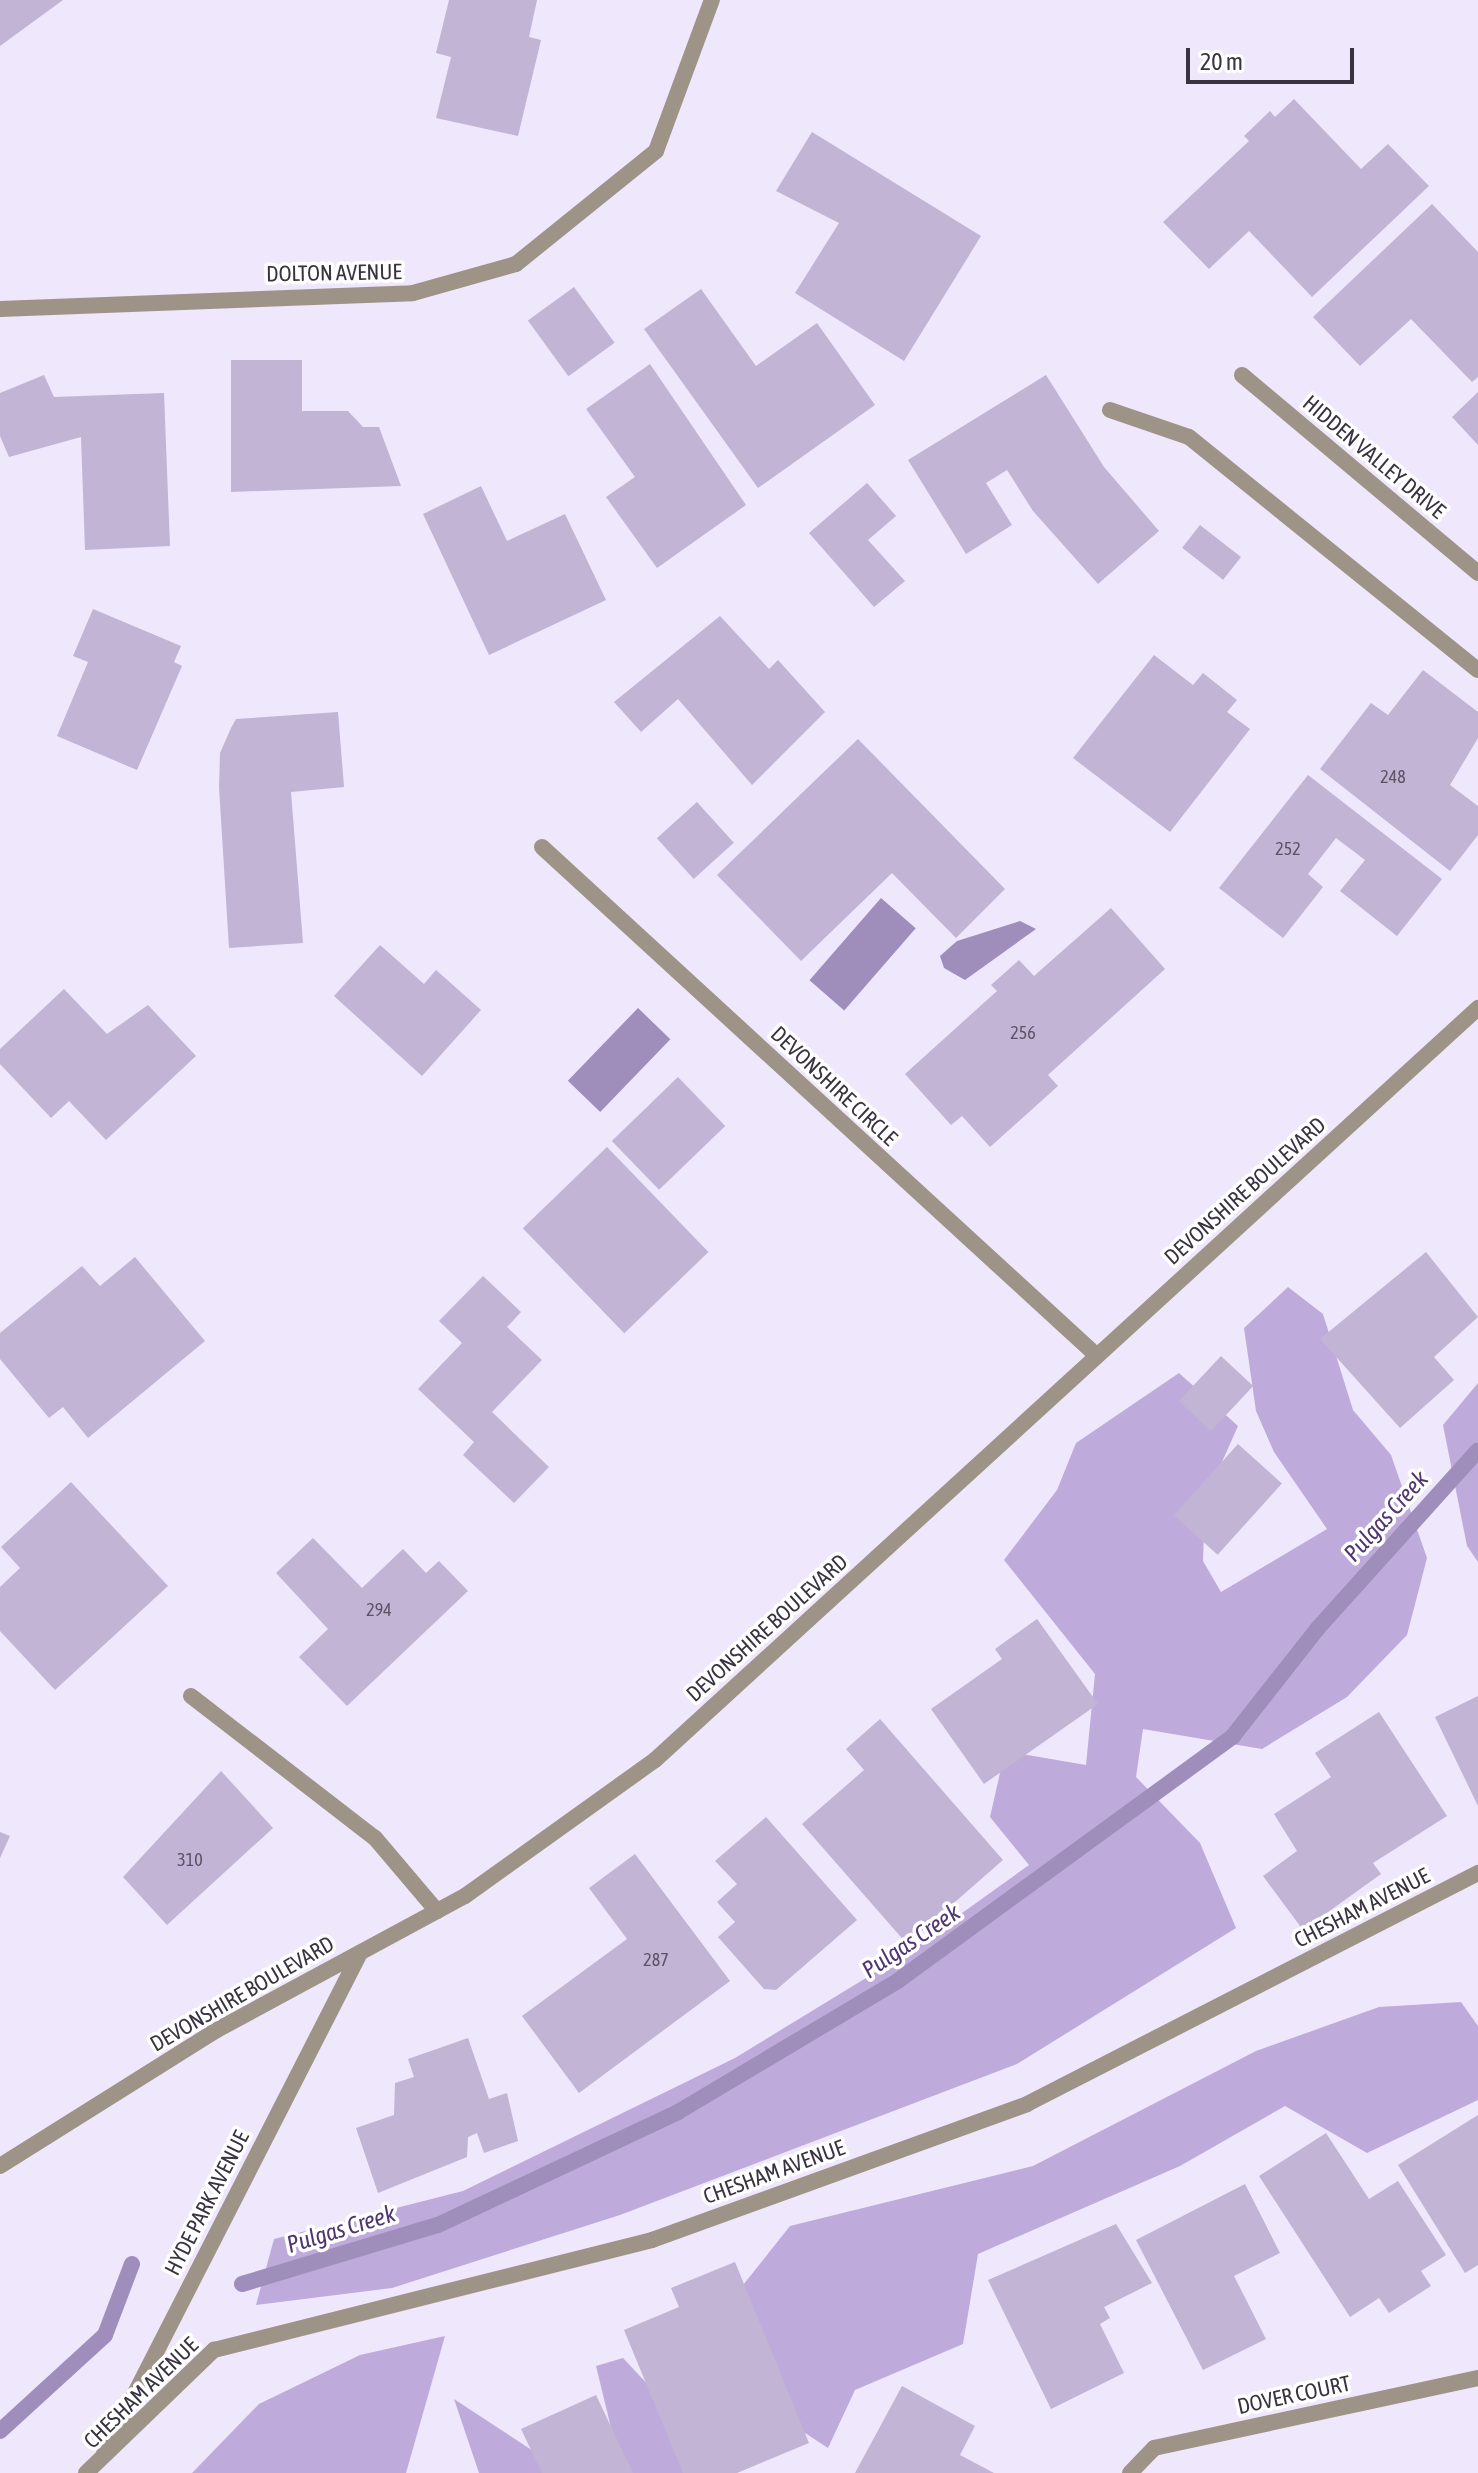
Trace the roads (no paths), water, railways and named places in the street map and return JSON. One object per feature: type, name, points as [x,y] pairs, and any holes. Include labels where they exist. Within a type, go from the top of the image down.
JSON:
[{"type":"street","name":"DOLTON AVENUE","points":[[0,309],[413,293],[516,264],[656,151],[712,0]]},
{"type":"street","name":"HIDDEN VALLEY DRIVE","points":[[1242,375],[1478,573]]},
{"type":"street","points":[[1110,410],[1189,437],[1478,670]]},
{"type":"street","name":"DEVONSHIRE CIRCLE","points":[[542,847],[1097,1356]]},
{"type":"street","name":"DEVONSHIRE BOULEVARD","points":[[0,2166],[215,2031],[437,1911],[655,1760],[1478,1008]]},
{"type":"street","points":[[191,1696],[375,1838],[437,1911]]},
{"type":"street","name":"CHESHAM AVENUE","points":[[94,2471],[214,2350],[652,2240],[1027,2104],[1478,1873]]},
{"type":"street","name":"HYDE PARK AVENUE","points":[[94,2471],[360,1953]]},
{"type":"street","name":"DOVER COURT","points":[[1130,2473],[1154,2448],[1478,2378]]},
{"type":"waterway","name":"Pulgas Creek","points":[[242,2284],[438,2225],[678,2112],[899,1980],[1233,1736],[1318,1628],[1478,1450]]},
{"type":"waterway","name":"Pulgas Creek","points":[[0,2431],[105,2335],[132,2264]]}]
